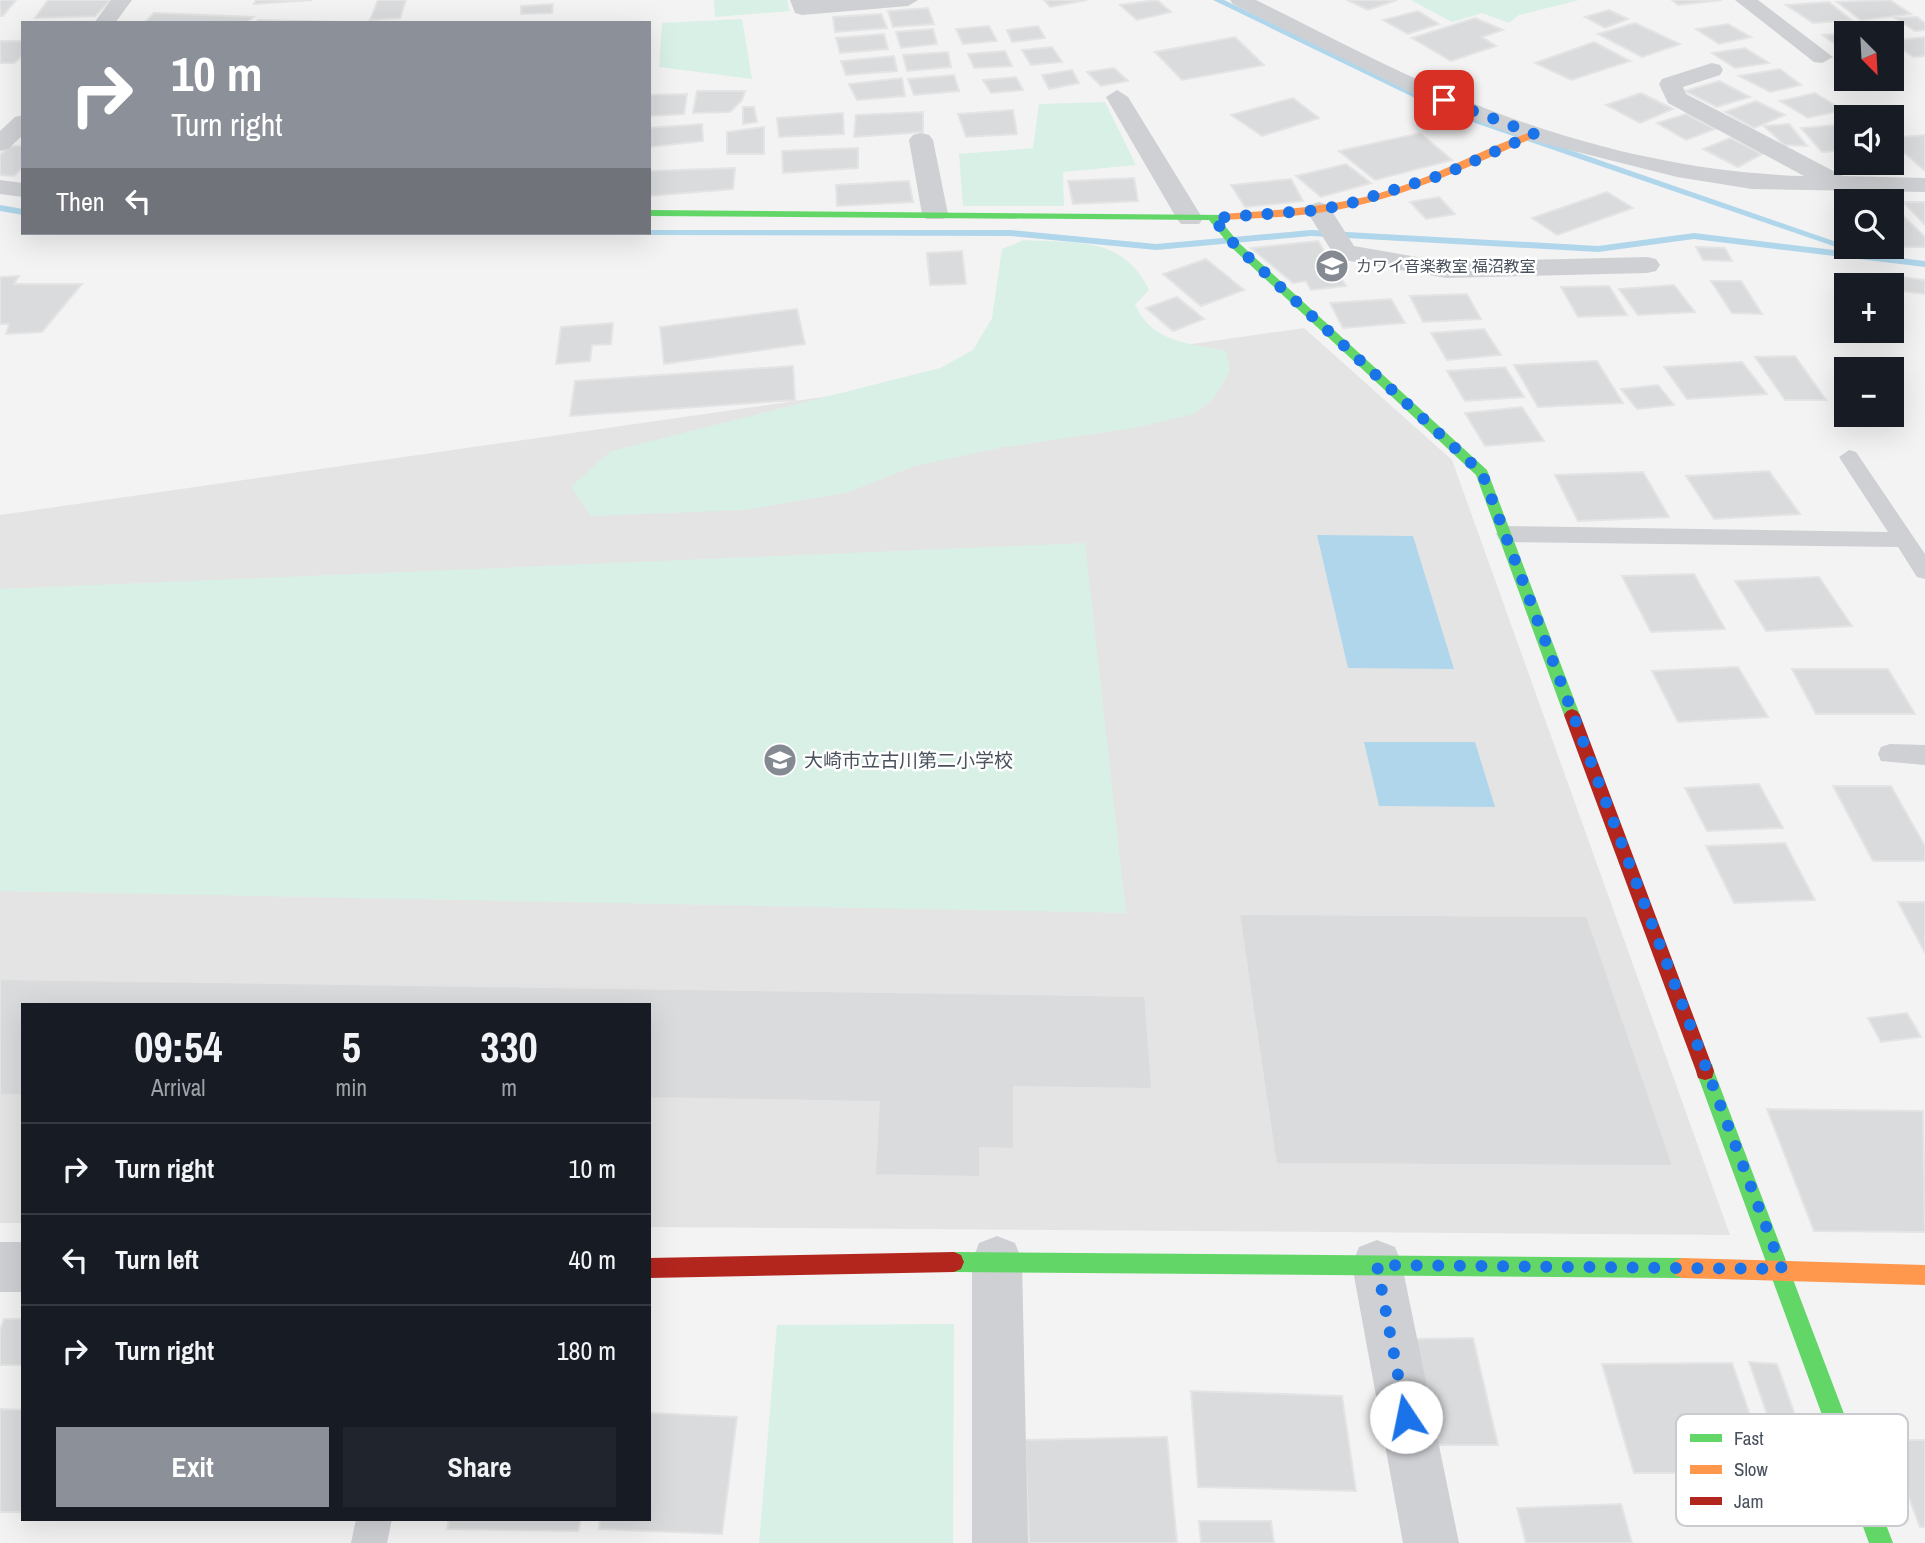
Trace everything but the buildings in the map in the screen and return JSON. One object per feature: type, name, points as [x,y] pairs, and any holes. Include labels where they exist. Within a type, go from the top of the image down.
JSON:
[{"type":"street","points":[[106,21],[122,0]]},
{"type":"street","points":[[800,0],[803,9],[908,0]]},
{"type":"street","points":[[1241,0],[1525,139],[1677,170],[1752,182],[1843,186],[1925,185]]},
{"type":"street","points":[[1745,0],[1822,57]]},
{"type":"street","points":[[1712,70],[1670,84],[1676,98],[1843,186]]},
{"type":"street","points":[[1117,97],[1209,223],[1482,473],[1834,1414]]},
{"type":"street","points":[[0,144],[21,124]]},
{"type":"street","points":[[1330,227],[1351,203],[1445,174],[1525,139]]},
{"type":"street","points":[[921,140],[935,214]]},
{"type":"street","points":[[0,187],[21,190]]},
{"type":"street","points":[[651,213],[935,214],[1330,227]]},
{"type":"street","points":[[1330,227],[1345,252],[1446,270],[1647,265]]},
{"type":"street","points":[[651,1268],[997,1261],[1782,1269],[1925,1275]]},
{"type":"street","points":[[997,1261],[1000,1543]]},
{"type":"street","points":[[1377,1265],[1430,1543]]},
{"type":"street","points":[[0,1267],[21,1267]]},
{"type":"street","points":[[1875,1526],[1881,1543]]},
{"type":"lane","points":[[1849,457],[1925,571]]},
{"type":"lane","points":[[1506,534],[1904,540]]},
{"type":"lane","points":[[1890,754],[1925,755]]},
{"type":"lane","points":[[369,1543],[374,1521]]},
{"type":"shaded area","name":"大崎市立古川第二小学校","points":[[1304,328],[1452,460],[1730,1235],[651,1227],[651,1003],[21,1003],[21,1223],[0,1223],[0,515]]},
{"type":"green space","points":[[714,0],[787,0],[790,11],[715,17]]},
{"type":"green space","points":[[1411,0],[1579,0],[1519,15],[1509,23],[1482,13],[1452,22]]},
{"type":"green space","points":[[742,19],[752,79],[659,67],[662,23]]},
{"type":"green space","points":[[1105,102],[1136,165],[1063,172],[1064,206],[963,206],[959,154],[1033,148],[1039,104]]},
{"type":"green space","points":[[1024,240],[1096,246],[1112,251],[1126,260],[1138,272],[1149,290],[1135,305],[1152,327],[1185,343],[1226,351],[1230,371],[1214,398],[1194,414],[1134,428],[999,448],[915,466],[849,492],[745,510],[591,516],[571,487],[611,451],[940,368],[973,350],[992,318],[1002,249]]},
{"type":"green space","points":[[1085,543],[1126,913],[0,891],[0,589]]},
{"type":"green space","points":[[954,1324],[953,1543],[759,1543],[777,1325]]},
{"type":"water","points":[[1317,535],[1413,536],[1454,669],[1348,668]]},
{"type":"water","points":[[1364,742],[1475,742],[1495,807],[1379,806]]},
{"type":"waterway","points":[[1217,0],[1449,111],[1834,243]]},
{"type":"waterway","points":[[0,208],[21,212]]},
{"type":"waterway","points":[[651,233],[1011,233],[1156,247],[1311,233],[1598,249],[1694,236],[1925,264]]},
{"type":"traffic: fast","points":[[651,213],[1222,217]]},
{"type":"traffic: fast","points":[[1213,218],[1235,245],[1482,473],[1572,715]]},
{"type":"traffic: fast","points":[[1705,1071],[1833,1414]]},
{"type":"traffic: fast","points":[[954,1262],[1682,1268]]},
{"type":"traffic: fast","points":[[1875,1526],[1881,1543]]},
{"type":"traffic: slow","points":[[1222,217],[1318,210],[1373,199],[1428,180],[1534,134]]},
{"type":"traffic: slow","points":[[1682,1268],[1925,1275]]},
{"type":"traffic: jam","points":[[1572,715],[1705,1071]]},
{"type":"traffic: jam","points":[[651,1268],[954,1262]]},
{"type":"place","name":"カワイ音楽教室 福沼教室","points":[[1332,266]]},
{"type":"place","name":"大崎市立古川第二小学校","points":[[780,760]]},
{"type":"route","points":[[1406,1417],[1377,1265],[1782,1269],[1482,473],[1235,245],[1213,218],[1320,210],[1351,203],[1445,174],[1534,134],[1444,100]]}]
